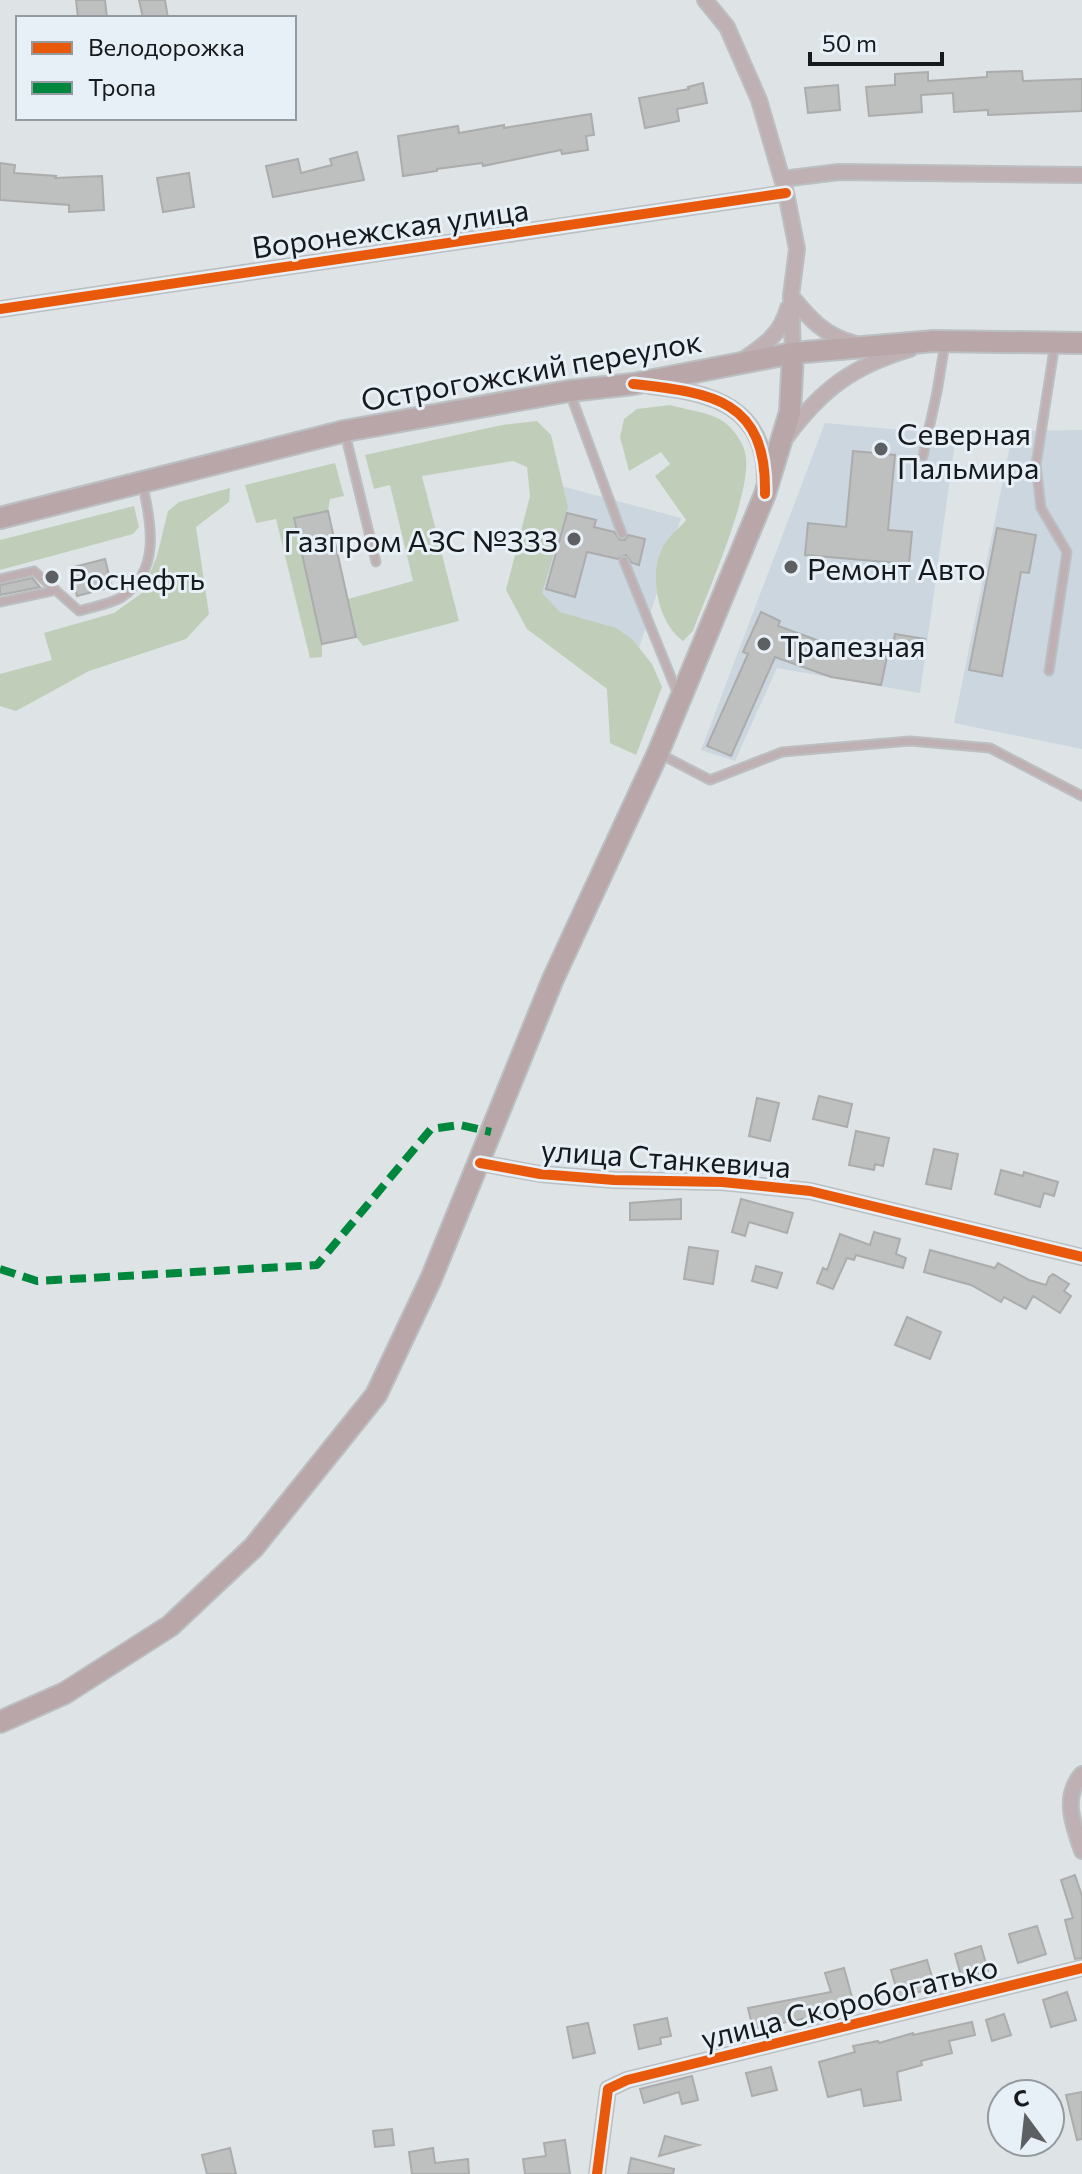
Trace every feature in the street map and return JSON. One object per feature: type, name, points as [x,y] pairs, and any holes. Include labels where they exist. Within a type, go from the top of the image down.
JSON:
[{"type":"main road","name":"Острогожский переулок","points":[[0,518],[345,431],[569,391],[633,384],[793,353],[940,341],[1082,343]]},
{"type":"main road","points":[[0,1722],[65,1693],[170,1626],[254,1547],[376,1395],[431,1279],[553,979],[681,700],[765,494],[790,412],[793,353]]},
{"type":"street","points":[[705,0],[727,27],[759,100],[784,186],[797,249],[791,296],[783,326],[766,344],[738,364]]},
{"type":"street","name":"Воронежская улица","points":[[0,309],[784,186],[839,172],[1082,175]]},
{"type":"street","points":[[791,296],[816,324],[835,338],[869,346]]},
{"type":"street","points":[[791,296],[793,353]]},
{"type":"street","points":[[780,446],[807,409],[835,383],[871,363],[940,341]]},
{"type":"street","points":[[633,384],[712,397],[737,410],[758,437],[765,467],[765,494]]},
{"type":"street","name":"улица Станкевича","points":[[480,1163],[540,1174],[614,1180],[722,1182],[810,1191],[1082,1257]]},
{"type":"street","points":[[1082,1774],[1072,1786],[1071,1810],[1082,1851]]},
{"type":"street","name":"улица Скоробогатько","points":[[597,2174],[608,2089],[627,2080],[1082,1968]]},
{"type":"lane","points":[[923,456],[937,392],[940,341]]},
{"type":"lane","points":[[1049,671],[1067,552],[1041,508],[1036,465],[1056,341]]},
{"type":"lane","points":[[569,391],[622,534]]},
{"type":"lane","points":[[345,431],[376,562]]},
{"type":"lane","points":[[0,579],[34,571],[79,611],[121,598],[143,576],[152,533],[142,482]]},
{"type":"lane","points":[[624,561],[681,700]]},
{"type":"lane","points":[[0,602],[56,590]]},
{"type":"lane","points":[[658,753],[710,780],[782,752],[910,741],[990,748],[1082,796]]},
{"type":"shaded area","points":[[825,423],[956,435],[920,693],[777,668],[735,761],[701,750]]},
{"type":"shaded area","points":[[1082,430],[1082,749],[954,723],[1013,431]]},
{"type":"shaded area","points":[[550,483],[681,518],[638,651],[525,599]]},
{"type":"green space","points":[[670,405],[724,422],[739,438],[746,458],[742,496],[727,544],[693,631],[683,641],[667,622],[661,609],[656,581],[665,543],[686,520],[655,476],[670,464],[661,452],[629,471],[620,437],[624,419],[637,409]]},
{"type":"green space","points":[[537,421],[551,435],[568,507],[542,593],[560,612],[616,628],[632,639],[652,664],[662,687],[636,755],[610,743],[607,689],[527,629],[506,590],[530,496],[527,467],[513,461],[422,476],[459,621],[363,646],[356,637],[348,599],[413,581],[390,485],[374,489],[365,455],[502,425]]},
{"type":"green space","points":[[335,463],[344,496],[330,499],[328,511],[294,519],[322,644],[322,657],[310,658],[276,519],[256,523],[245,485]]},
{"type":"green space","points":[[230,488],[229,502],[196,527],[209,614],[186,639],[89,671],[16,711],[0,706],[0,674],[52,660],[44,633],[114,613],[142,593],[157,556],[168,511],[179,502]]},
{"type":"green space","points":[[134,506],[139,527],[133,534],[0,570],[0,540]]},
{"type":"building","points":[[76,0],[105,0],[107,16],[78,16]]},
{"type":"building","points":[[139,0],[165,0],[168,16],[143,16]]},
{"type":"building","points":[[1022,71],[1023,81],[1082,79],[1082,111],[988,115],[988,110],[954,112],[953,93],[921,95],[922,112],[869,116],[866,87],[895,85],[895,74],[928,72],[928,81],[987,77],[987,72]]},
{"type":"building","points":[[703,83],[707,103],[677,109],[679,121],[645,128],[639,98],[689,89]]},
{"type":"building","points":[[838,85],[840,110],[808,113],[805,88]]},
{"type":"building","points":[[591,114],[594,135],[586,136],[588,150],[562,154],[561,150],[483,166],[482,163],[403,176],[398,136],[458,126],[459,133],[504,125],[504,128]]},
{"type":"building","points":[[357,152],[364,180],[273,197],[266,166],[298,159],[301,173],[332,165],[330,159]]},
{"type":"building","points":[[0,163],[15,165],[14,173],[55,178],[102,176],[104,210],[69,212],[69,205],[0,200]]},
{"type":"building","points":[[189,173],[194,207],[163,212],[157,178]]},
{"type":"building","points":[[853,451],[895,455],[888,530],[912,532],[909,564],[805,555],[808,523],[846,527]]},
{"type":"building","points":[[328,511],[356,637],[322,644],[294,518]]},
{"type":"building","points":[[567,513],[596,520],[594,527],[614,532],[620,540],[625,540],[628,535],[645,539],[639,565],[632,563],[626,555],[618,559],[587,552],[575,597],[546,589]]},
{"type":"building","points":[[997,528],[1036,535],[1029,573],[1021,572],[1002,676],[969,670]]},
{"type":"building","points":[[105,559],[112,587],[77,596],[70,568]]},
{"type":"building","points":[[32,578],[40,587],[0,595],[0,585]]},
{"type":"building","points":[[761,612],[780,621],[778,626],[839,648],[887,657],[881,685],[831,677],[775,657],[731,756],[707,746],[748,654],[743,652]]},
{"type":"building","points":[[895,634],[925,639],[922,658],[891,653]]},
{"type":"building","points":[[819,1096],[852,1104],[847,1127],[813,1119]]},
{"type":"building","points":[[757,1098],[779,1103],[770,1141],[749,1136]]},
{"type":"building","points":[[856,1131],[889,1138],[883,1166],[875,1164],[874,1170],[849,1165]]},
{"type":"building","points":[[934,1149],[958,1154],[951,1189],[926,1184]]},
{"type":"building","points":[[1001,1170],[1023,1176],[1024,1172],[1058,1182],[1054,1196],[1044,1193],[1040,1207],[995,1194]]},
{"type":"building","points":[[681,1199],[681,1219],[630,1220],[630,1203]]},
{"type":"building","points":[[741,1199],[793,1213],[787,1233],[749,1222],[745,1236],[732,1232]]},
{"type":"building","points":[[874,1232],[900,1239],[896,1254],[906,1258],[903,1268],[856,1255],[854,1260],[847,1258],[833,1289],[817,1283],[823,1268],[827,1270],[840,1234],[870,1245]]},
{"type":"building","points":[[689,1247],[718,1251],[713,1284],[684,1279]]},
{"type":"building","points":[[930,1250],[995,1268],[998,1263],[1029,1280],[1046,1285],[1053,1274],[1069,1284],[1064,1291],[1071,1296],[1060,1313],[1033,1296],[1026,1309],[1004,1297],[1001,1302],[971,1285],[924,1272]]},
{"type":"building","points":[[756,1266],[782,1273],[777,1288],[752,1281]]},
{"type":"building","points":[[907,1317],[941,1332],[930,1359],[895,1345]]},
{"type":"building","points":[[1075,1875],[1082,1896],[1082,1958],[1075,1959],[1065,1920],[1073,1918],[1061,1880]]},
{"type":"building","points":[[1037,1926],[1046,1954],[1018,1963],[1009,1934]]},
{"type":"building","points":[[981,1946],[988,1971],[962,1979],[955,1954]]},
{"type":"building","points":[[927,1960],[935,1987],[899,1998],[891,1970]]},
{"type":"building","points":[[844,1968],[853,2001],[820,2010],[821,2015],[753,2029],[748,2008],[831,1992],[825,1973]]},
{"type":"building","points":[[1067,1992],[1076,2020],[1051,2027],[1043,2000]]},
{"type":"building","points":[[1004,2014],[1011,2035],[992,2041],[986,2020]]},
{"type":"building","points":[[667,2018],[671,2036],[660,2038],[661,2044],[639,2049],[634,2025]]},
{"type":"building","points":[[972,2022],[975,2035],[949,2041],[952,2053],[921,2061],[922,2065],[897,2072],[901,2100],[864,2106],[861,2089],[828,2097],[819,2062],[855,2052],[853,2046]]},
{"type":"building","points":[[588,2023],[595,2053],[573,2058],[567,2027]]},
{"type":"building","points":[[771,2067],[777,2090],[752,2096],[746,2073]]},
{"type":"building","points":[[692,2076],[698,2100],[682,2104],[679,2092],[644,2103],[640,2089]]},
{"type":"building","points":[[1082,2092],[1082,2139],[1077,2140],[1066,2095]]},
{"type":"building","points":[[392,2129],[394,2145],[375,2147],[373,2131]]},
{"type":"building","points":[[665,2136],[699,2145],[659,2156]]},
{"type":"building","points":[[565,2140],[570,2174],[525,2174],[523,2159],[546,2156],[544,2143]]},
{"type":"building","points":[[230,2148],[236,2174],[207,2174],[202,2155]]},
{"type":"building","points":[[433,2148],[435,2163],[468,2159],[469,2174],[412,2174],[409,2152]]},
{"type":"building","points":[[631,2158],[674,2169],[673,2174],[628,2174]]},
{"type":"marked path","points":[[0,1269],[37,1281],[317,1265],[431,1129],[460,1125],[491,1132]]},
{"type":"cycle path","points":[[0,309],[786,193]]},
{"type":"cycle path","points":[[633,384],[710,398],[729,407],[745,420],[756,438],[763,462],[765,494]]},
{"type":"cycle path","points":[[480,1163],[540,1174],[614,1180],[722,1182],[810,1191],[1082,1257]]},
{"type":"cycle path","points":[[597,2174],[608,2089],[627,2080],[1082,1968]]},
{"type":"place","name":"Северная Пальмира","points":[[881,449]]},
{"type":"place","name":"Газпром АЗС №333","points":[[574,539]]},
{"type":"place","name":"Ремонт Авто","points":[[791,567]]},
{"type":"place","name":"Роснефть","points":[[52,577]]},
{"type":"place","name":"Трапезная","points":[[764,644]]}]
